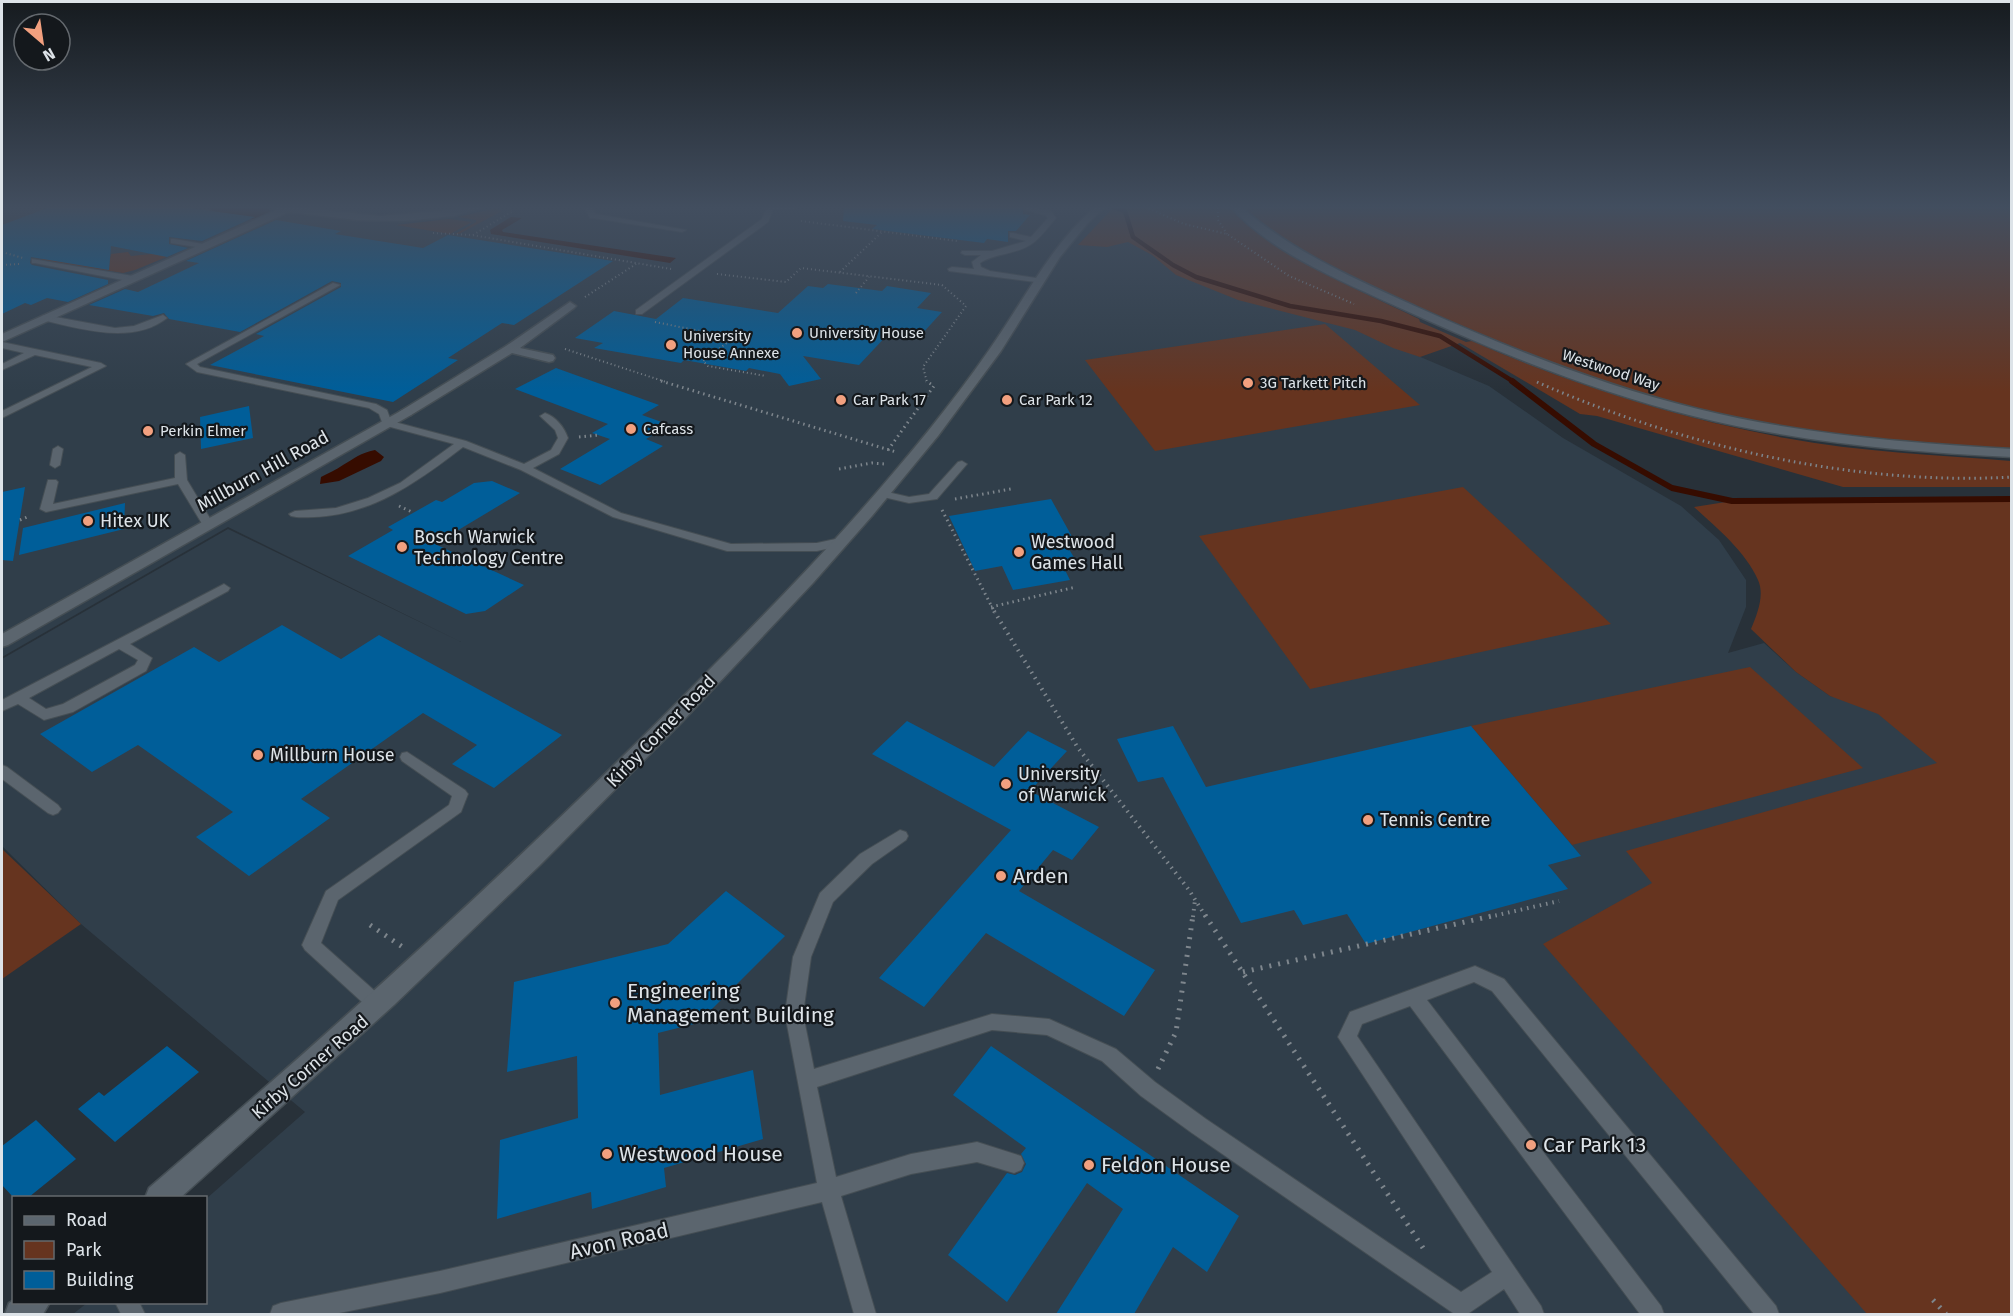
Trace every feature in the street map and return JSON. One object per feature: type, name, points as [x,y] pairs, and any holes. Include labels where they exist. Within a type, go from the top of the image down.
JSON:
[{"type":"street","points":[[2,338],[155,268]]},
{"type":"street","name":"Kirby Corner Road","points":[[160,1196],[379,1006],[647,748],[883,494],[996,349],[1049,268]]},
{"type":"street","name":"Westwood Way","points":[[1331,268],[1370,289],[1512,352],[1609,388],[1696,413],[1794,433],[1899,446],[2012,453]]},
{"type":"street","name":"Millburn Hill Road","points":[[2,641],[406,412],[510,349],[570,306]]},
{"type":"street","points":[[510,349],[549,358]]},
{"type":"street","points":[[20,1314],[32,1304]]},
{"type":"lane","points":[[75,268],[133,279]]},
{"type":"lane","points":[[639,312],[701,268]]},
{"type":"lane","points":[[978,268],[988,273]]},
{"type":"lane","points":[[952,269],[1040,281]]},
{"type":"lane","points":[[336,285],[191,364],[197,369],[372,405],[383,412],[387,423],[462,443],[525,468],[617,515],[731,548],[817,547],[840,542]]},
{"type":"lane","points":[[45,318],[115,331],[136,328],[163,318]]},
{"type":"lane","points":[[2,345],[101,366],[2,415]]},
{"type":"lane","points":[[2,367],[33,352]]},
{"type":"lane","points":[[525,468],[555,452],[563,438],[560,429],[545,416]]},
{"type":"lane","points":[[294,514],[336,512],[382,498],[408,484],[462,443]]},
{"type":"lane","points":[[55,465],[58,449]]},
{"type":"lane","points":[[180,455],[181,480],[208,525]]},
{"type":"lane","points":[[883,494],[909,500],[936,500],[962,464]]},
{"type":"lane","points":[[51,483],[46,510],[181,480]]},
{"type":"lane","points":[[2,706],[224,588]]},
{"type":"lane","points":[[20,698],[44,715],[68,708],[141,668],[145,658],[120,644]]},
{"type":"lane","points":[[379,1006],[311,945],[332,896],[456,808],[460,794],[407,757]]},
{"type":"lane","points":[[2,771],[53,809]]},
{"type":"lane","points":[[865,1314],[829,1190],[794,1014],[802,957],[826,898],[866,859],[900,836]]},
{"type":"lane","points":[[1533,1314],[1347,1037],[1356,1018],[1475,974],[1498,985],[1768,1314]]},
{"type":"lane","points":[[1414,997],[1653,1314]]},
{"type":"lane","points":[[806,1082],[992,1022],[1048,1027],[1109,1055],[1148,1089],[1281,1183],[1461,1305],[1506,1275]]},
{"type":"lane","name":"Avon Road","points":[[281,1314],[485,1272],[829,1190],[911,1164],[977,1152],[1014,1163]]},
{"type":"path","points":[[570,306],[629,268]]},
{"type":"path","points":[[669,268],[786,282],[801,268]]},
{"type":"path","points":[[804,268],[942,285],[966,306],[923,367],[926,382],[934,386],[888,450]]},
{"type":"path","points":[[839,273],[844,268]]},
{"type":"path","points":[[856,293],[869,276]]},
{"type":"path","points":[[639,312],[660,317],[654,323],[725,336],[728,342],[703,361],[708,366],[766,376]]},
{"type":"path","points":[[564,349],[912,459]]},
{"type":"path","points":[[839,469],[912,459]]},
{"type":"path","points":[[1011,489],[936,500],[991,607],[1078,748],[1195,900],[1429,1256]]},
{"type":"path","points":[[991,607],[1077,587]]},
{"type":"path","points":[[1148,1089],[1176,1032],[1195,900]]},
{"type":"path","points":[[1243,972],[1559,901]]},
{"type":"path","points":[[370,925],[425,962]]},
{"type":"path","points":[[1933,1300],[1946,1314]]},
{"type":"shaded area","name":"University of Warwick","points":[[2,268],[1231,268],[1333,320],[1489,386],[1563,438],[1681,506],[1719,540],[1746,580],[1746,607],[1728,653],[1764,643],[1796,672],[1830,696],[1936,714],[2011,1314],[73,1314],[86,1304],[207,1304],[207,1198],[305,1112],[81,924],[2,846],[2,659],[228,529],[461,642],[228,527],[2,657]]},
{"type":"shaded area","points":[[375,450],[384,457],[381,461],[339,481],[320,484],[321,477],[358,456]]},
{"type":"green space","points":[[94,268],[139,268],[123,273]]},
{"type":"green space","points":[[1168,268],[1315,268],[1419,319],[1420,322],[1466,342],[1472,341],[1587,386],[1705,421],[1813,443],[1870,450],[2011,461],[2011,487],[1843,487],[1597,416],[1580,414],[1460,343],[1420,357],[1393,348],[1355,330],[1238,300],[1176,275]]},
{"type":"green space","points":[[1334,268],[2010,268],[2011,449],[1893,441],[1814,431],[1736,418],[1662,400],[1527,353]]},
{"type":"green space","name":"3G Tarkett Pitch","points":[[1325,324],[1420,405],[1155,451],[1085,360]]},
{"type":"green space","points":[[1463,487],[1611,624],[1310,689],[1199,536]]},
{"type":"green space","points":[[2011,499],[2011,1314],[1867,1314],[1543,944],[1652,883],[1626,851],[1937,763],[1878,714],[1830,696],[1796,672],[1751,629],[1758,611],[1761,592],[1758,580],[1738,550],[1694,507],[1732,501]]},
{"type":"green space","points":[[1750,667],[1863,768],[1572,845],[1471,726]]},
{"type":"green space","points":[[2,849],[81,924],[2,979]]},
{"type":"building","points":[[2,268],[49,268],[108,280],[108,284],[68,302],[47,298],[31,305],[25,303],[2,314]]},
{"type":"building","points":[[188,268],[602,268],[514,325],[502,323],[448,358],[458,360],[393,402],[210,365],[264,336],[256,334],[341,287],[341,283],[332,281],[240,332],[169,319],[164,313],[153,316],[89,305],[125,289],[138,292]]},
{"type":"building","name":"University House","points":[[828,284],[882,291],[887,286],[931,293],[917,308],[942,312],[921,335],[891,331],[859,365],[803,356],[821,379],[789,386],[780,374],[749,368],[746,371],[684,360],[681,363],[594,348],[603,343],[575,338],[614,311],[656,319],[683,298],[778,313],[808,286],[823,288]]},
{"type":"building","name":"Cafcass","points":[[556,368],[659,405],[642,415],[670,425],[646,439],[663,446],[600,485],[560,469],[610,439],[592,433],[608,424],[515,389]]},
{"type":"building","points":[[249,406],[253,438],[201,449],[200,417]]},
{"type":"building","name":"Bosch Warwick Technology Centre","points":[[492,481],[520,493],[435,544],[524,585],[485,611],[466,614],[348,556],[393,530],[388,527],[436,500],[442,502],[474,483]]},
{"type":"building","points":[[25,487],[13,561],[2,560],[2,492]]},
{"type":"building","name":"Westwood Games Hall","points":[[1051,499],[1075,542],[1066,544],[1076,561],[1067,563],[1070,567],[1064,568],[1070,580],[1013,590],[1002,566],[975,571],[949,516]]},
{"type":"building","name":"Hitex UK","points":[[125,503],[124,529],[19,555],[23,528]]},
{"type":"building","name":"Millburn House","points":[[282,625],[341,659],[379,635],[562,735],[494,788],[452,764],[477,745],[423,713],[301,799],[330,818],[249,876],[196,837],[233,812],[138,745],[92,772],[40,734],[194,647],[219,662]]},
{"type":"building","name":"Arden","points":[[907,721],[994,767],[1028,731],[1067,751],[1030,791],[1099,827],[1072,860],[1053,850],[1019,891],[1155,970],[1124,1016],[986,933],[924,1007],[879,978],[1011,830],[872,754]]},
{"type":"building","name":"Tennis Centre","points":[[1173,726],[1206,787],[1471,726],[1581,856],[1548,865],[1568,889],[1366,944],[1347,914],[1303,925],[1294,910],[1241,923],[1163,777],[1138,782],[1117,739]]},
{"type":"building","points":[[726,891],[785,936],[698,1023],[658,1033],[660,1095],[753,1070],[763,1139],[664,1168],[666,1187],[592,1209],[591,1192],[497,1219],[500,1140],[578,1118],[577,1056],[507,1072],[514,982],[668,944]]},
{"type":"building","points":[[167,1046],[199,1072],[115,1142],[78,1109],[99,1092],[104,1096]]},
{"type":"building","name":"Feldon House","points":[[991,1046],[1239,1216],[1207,1272],[1173,1247],[1134,1314],[1056,1314],[1123,1209],[1087,1183],[1007,1302],[948,1255],[1007,1173],[1015,1175],[1022,1172],[1026,1164],[1021,1154],[1026,1148],[953,1095]]},
{"type":"building","points":[[36,1120],[76,1159],[30,1196],[12,1196],[2,1185],[2,1146]]},
{"type":"waterway","points":[[1180,268],[1196,277],[1290,306],[1381,321],[1440,336],[1514,382]]},
{"type":"waterway","points":[[1512,381],[1594,444],[1672,488],[1732,501],[2012,499]]},
{"type":"place","name":"University House","points":[[797,333]]},
{"type":"place","name":"University House Annexe","points":[[671,345]]},
{"type":"place","name":"3G Tarkett Pitch","points":[[1248,383]]},
{"type":"place","name":"Car Park 17","points":[[841,400]]},
{"type":"place","name":"Car Park 12","points":[[1007,400]]},
{"type":"place","name":"Cafcass","points":[[631,429]]},
{"type":"place","name":"Perkin Elmer","points":[[148,431]]},
{"type":"place","name":"Hitex UK","points":[[88,521]]},
{"type":"place","name":"Bosch Warwick Technology Centre","points":[[402,547]]},
{"type":"place","name":"Westwood Games Hall","points":[[1019,552]]},
{"type":"place","name":"Millburn House","points":[[258,755]]},
{"type":"place","name":"University of Warwick","points":[[1006,784]]},
{"type":"place","name":"Tennis Centre","points":[[1368,820]]},
{"type":"place","name":"Arden","points":[[1001,876]]},
{"type":"place","name":"Engineering Management Building","points":[[615,1003]]},
{"type":"place","name":"Car Park 13","points":[[1531,1145]]},
{"type":"place","name":"Westwood House","points":[[607,1154]]},
{"type":"place","name":"Feldon House","points":[[1089,1165]]}]
